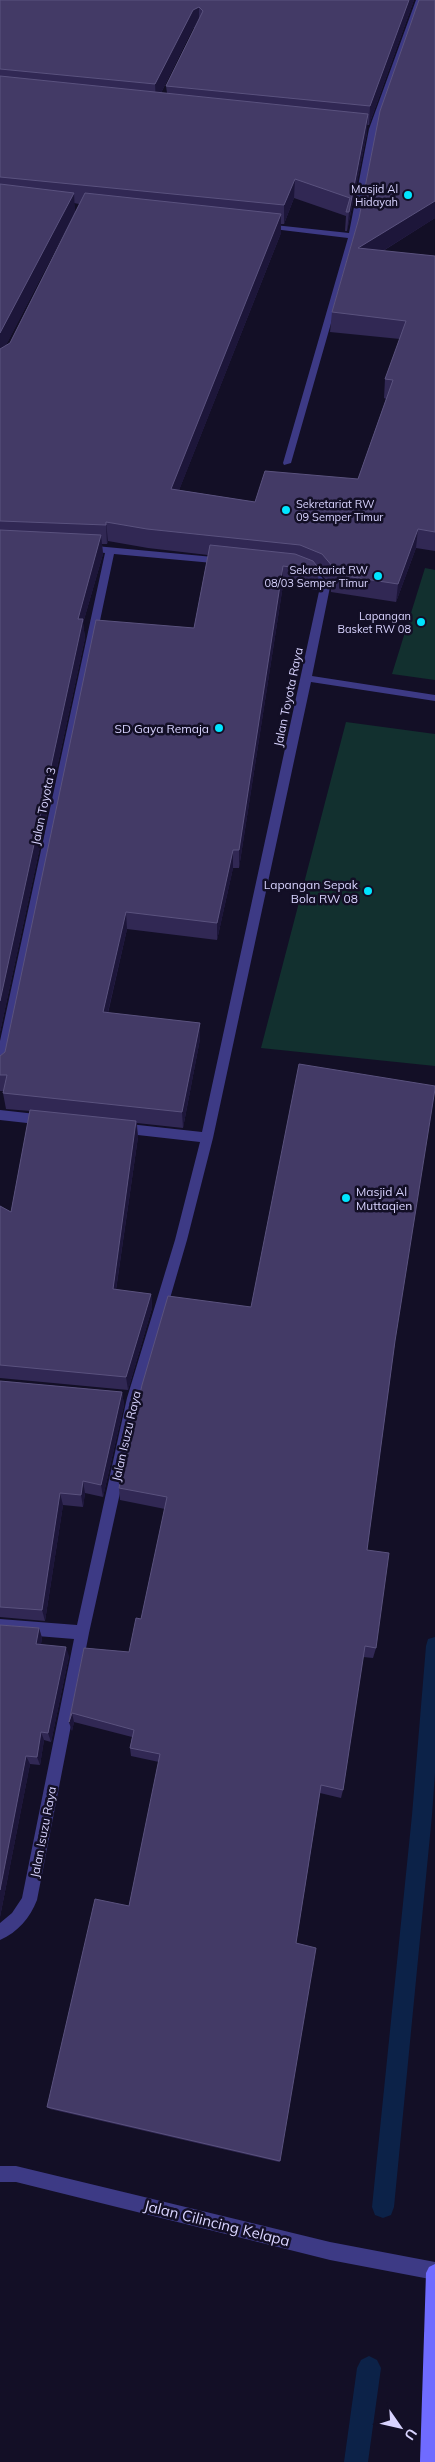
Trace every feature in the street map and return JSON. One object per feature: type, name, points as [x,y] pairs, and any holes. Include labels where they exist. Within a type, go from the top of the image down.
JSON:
[{"type":"street","points":[[287,463],[352,236],[373,129],[419,0]]},
{"type":"street","points":[[364,128],[373,129]]},
{"type":"street","points":[[254,225],[352,236]]},
{"type":"street","points":[[70,548],[237,562]]},
{"type":"street","name":"Jalan Toyota 3","points":[[0,1068],[110,550]]},
{"type":"street","name":"Jalan Toyota Raya","points":[[207,1138],[324,588],[316,576],[296,568]]},
{"type":"street","points":[[306,678],[435,698]]},
{"type":"street","points":[[0,1115],[59,1121]]},
{"type":"street","points":[[108,1127],[207,1138]]},
{"type":"street","name":"Jalan Isuzu Raya","points":[[0,1932],[22,1913],[28,1900],[129,1397],[180,1240],[207,1138]]},
{"type":"street","points":[[0,1626],[82,1634]]},
{"type":"street","name":"Jalan Cilincing Kelapa","points":[[0,2174],[16,2174],[330,2251],[435,2272]]},
{"type":"street","points":[[429,2462],[435,2272]]},
{"type":"green space","name":"Lapangan Basket RW 08","points":[[425,568],[435,570],[435,680],[392,674]]},
{"type":"green space","name":"Lapangan Sepak Bola RW 08","points":[[346,722],[435,734],[435,1066],[261,1048]]},
{"type":"building","points":[[0,0],[409,0],[370,106],[166,86],[203,11],[199,7],[193,10],[155,84],[0,69]]},
{"type":"building","points":[[419,0],[435,0],[435,201],[358,248],[435,256],[435,532],[418,529],[398,584],[332,574],[333,567],[322,554],[300,545],[147,529],[106,522],[106,525],[0,521],[0,349],[10,343],[85,193],[281,214],[171,489],[255,502],[265,471],[358,479],[393,380],[385,379],[406,321],[332,312],[359,218],[380,111]]},
{"type":"building","points":[[0,76],[368,114],[349,212],[346,212],[350,198],[295,179],[284,205],[0,177]]},
{"type":"building","points":[[0,184],[74,193],[0,333]]},
{"type":"building","points":[[0,530],[101,535],[78,619],[83,619],[0,1001]]},
{"type":"building","points":[[210,545],[295,554],[313,561],[319,571],[283,566],[239,850],[233,850],[217,923],[126,912],[103,1012],[200,1023],[182,1112],[3,1093],[7,1075],[0,1075],[0,1056],[5,1052],[96,620],[194,628]]},
{"type":"building","points":[[299,1064],[435,1086],[435,1089],[395,1341],[367,1550],[389,1553],[376,1648],[365,1646],[343,1790],[321,1785],[296,1943],[316,1948],[280,2161],[47,2107],[95,1899],[129,1906],[160,1754],[130,1748],[134,1730],[72,1713],[69,1722],[84,1648],[129,1652],[136,1618],[141,1619],[167,1497],[119,1488],[142,1385],[168,1296],[251,1307]]},
{"type":"building","points":[[30,1110],[136,1121],[113,1289],[151,1294],[126,1377],[0,1365],[0,1206],[11,1212]]},
{"type":"building","points":[[0,1381],[122,1392],[101,1485],[83,1481],[81,1495],[60,1493],[42,1610],[0,1607]]},
{"type":"building","points":[[0,1625],[39,1628],[36,1644],[66,1647],[48,1733],[41,1732],[37,1757],[26,1756],[0,1890]]},
{"type":"waterway","points":[[383,2207],[422,1815],[435,1646]]},
{"type":"waterway","points":[[356,2462],[369,2368]]},
{"type":"place","name":"Masjid Al Hidayah","points":[[408,195]]},
{"type":"place","name":"Sekretariat RW 09 Semper Timur","points":[[286,510]]},
{"type":"place","name":"Sekretariat RW 08/03 Semper Timur","points":[[378,576]]},
{"type":"place","name":"Lapangan Basket RW 08","points":[[421,622]]},
{"type":"place","name":"SD Gaya Remaja","points":[[219,728]]},
{"type":"place","name":"Lapangan Sepak Bola RW 08","points":[[368,891]]},
{"type":"place","name":"Masjid Al Muttaqien","points":[[346,1198]]}]
